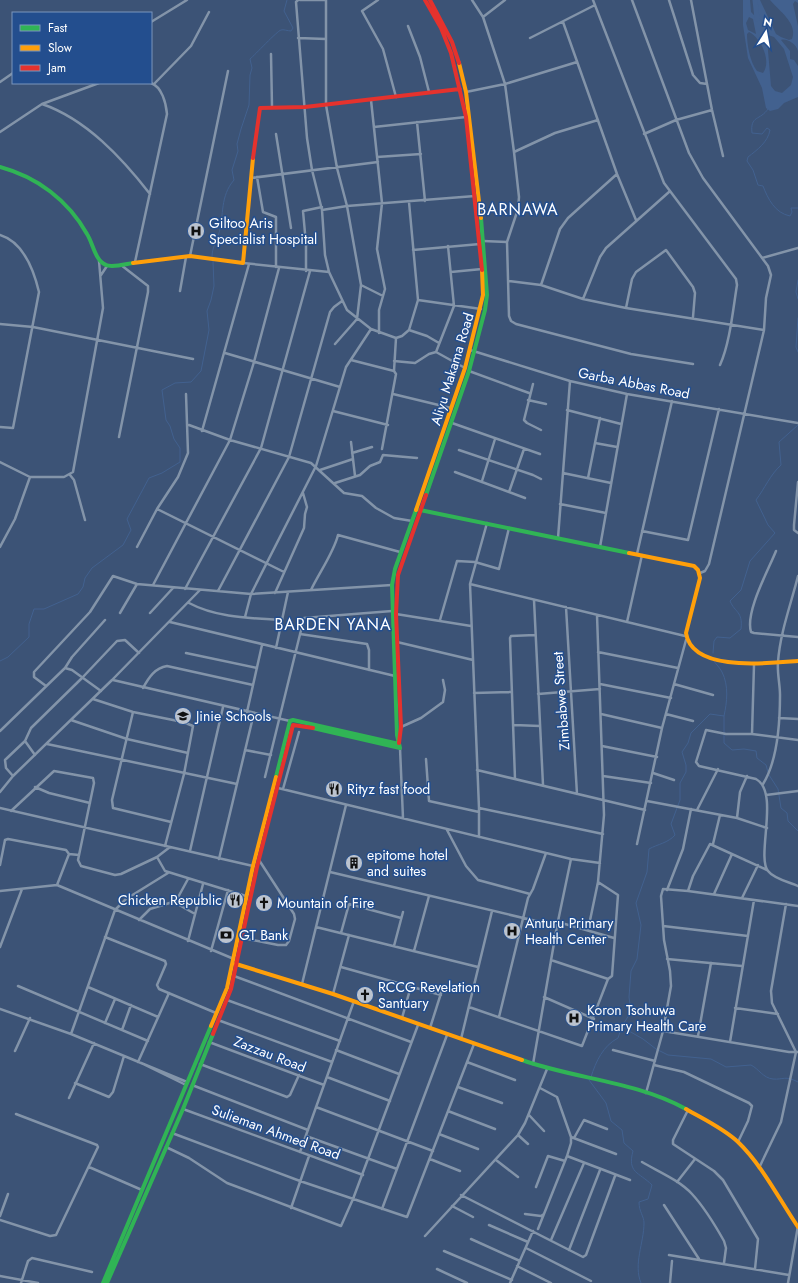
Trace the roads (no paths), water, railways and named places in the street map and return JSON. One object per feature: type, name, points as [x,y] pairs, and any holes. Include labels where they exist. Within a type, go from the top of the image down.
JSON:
[{"type":"street","points":[[152,21],[187,0]]},
{"type":"street","points":[[335,344],[357,319],[361,285],[347,206],[337,168],[326,105],[325,0],[299,0],[296,2],[298,38],[305,107],[312,170],[322,208],[325,255],[329,272],[347,310],[357,319],[371,329],[396,338],[402,336],[409,330],[418,300],[409,202]]},
{"type":"street","points":[[378,0],[362,11],[383,49],[396,97]]},
{"type":"street","name":"Aliyu Makama Road","points":[[425,0],[441,28],[452,53],[466,117],[472,154],[475,196],[482,243],[483,296],[472,351]]},
{"type":"street","name":"Aliyu Makama Road","points":[[399,746],[397,735],[392,585],[400,552],[419,509],[452,424],[485,310],[487,295],[466,92],[460,65],[452,42],[430,0]]},
{"type":"street","points":[[472,0],[483,17],[505,84],[514,152],[518,209],[507,242],[509,316],[511,321],[516,324],[631,354],[693,364]]},
{"type":"street","points":[[483,17],[505,0]]},
{"type":"street","points":[[593,0],[644,134],[669,192],[736,279],[737,285],[730,325],[720,365]]},
{"type":"street","points":[[632,0],[689,153],[703,178],[762,258],[772,275],[766,298],[764,330],[709,564],[705,571],[700,573]]},
{"type":"street","points":[[669,0],[693,75],[700,83],[707,84]]},
{"type":"street","points":[[691,0],[712,110],[723,156]]},
{"type":"street","points":[[530,38],[595,5]]},
{"type":"street","points":[[135,262],[167,114],[166,103],[153,84],[191,46],[209,12]]},
{"type":"street","points":[[563,22],[617,174],[636,220]]},
{"type":"street","points":[[408,26],[420,57],[429,93]]},
{"type":"street","points":[[298,38],[326,39]]},
{"type":"street","points":[[271,54],[272,107]]},
{"type":"street","points":[[466,92],[505,84],[577,62]]},
{"type":"street","points":[[180,292],[228,72]]},
{"type":"street","points":[[0,82],[12,74]]},
{"type":"street","points":[[0,132],[52,99],[96,84]]},
{"type":"street","points":[[243,263],[250,178],[258,111],[263,108],[272,107],[305,107],[326,105],[460,89]]},
{"type":"street","points":[[52,99],[55,108]]},
{"type":"street","points":[[371,100],[382,204],[377,249],[384,285],[379,310],[379,333]]},
{"type":"street","points":[[42,104],[55,108],[97,137],[118,156],[150,194]]},
{"type":"street","points":[[644,134],[676,120],[712,110]]},
{"type":"street","points":[[374,127],[466,117]]},
{"type":"street","points":[[514,152],[549,135],[598,120]]},
{"type":"street","points":[[417,122],[426,201]]},
{"type":"street","points":[[276,134],[281,174],[291,228]]},
{"type":"street","points":[[377,157],[421,154]]},
{"type":"street","points":[[250,178],[378,162]]},
{"type":"street","points":[[0,167],[24,175],[43,185],[60,199],[75,215],[88,235],[99,261],[102,308],[98,339],[74,468],[70,475]]},
{"type":"street","points":[[541,285],[560,229],[568,218],[617,174]]},
{"type":"street","points":[[153,586],[230,440],[254,362],[277,267],[276,217],[263,212],[257,177]]},
{"type":"street","points":[[583,300],[600,257],[606,248],[669,192]]},
{"type":"street","points":[[306,271],[306,244],[303,210],[475,196]]},
{"type":"street","points":[[0,235],[17,246],[27,259],[34,274],[39,292],[12,428],[0,428]]},
{"type":"street","points":[[413,250],[507,242]]},
{"type":"street","points":[[436,352],[454,306],[448,246]]},
{"type":"street","points":[[762,258],[798,248]]},
{"type":"street","points":[[626,308],[632,279],[636,272],[666,250],[693,287],[695,293],[692,318]]},
{"type":"street","points":[[99,261],[106,266],[188,256],[306,271],[329,272]]},
{"type":"street","points":[[128,264],[130,272]]},
{"type":"street","points":[[202,431],[249,264]]},
{"type":"street","points":[[119,437],[148,286],[121,265]]},
{"type":"street","points":[[100,275],[106,266]]},
{"type":"street","points":[[451,272],[482,269]]},
{"type":"street","points":[[185,589],[260,448],[310,271]]},
{"type":"street","points":[[509,281],[541,285],[583,300],[764,330]]},
{"type":"street","points":[[361,285],[383,296]]},
{"type":"street","points":[[418,300],[481,309]]},
{"type":"street","points":[[218,592],[289,457],[330,312],[342,301]]},
{"type":"street","points":[[0,324],[33,327],[193,359]]},
{"type":"street","points":[[245,618],[251,594],[316,466],[346,367],[371,329]]},
{"type":"street","points":[[409,330],[427,336],[439,343]]},
{"type":"street","points":[[382,449],[388,425],[396,377],[394,371],[394,361],[396,338]]},
{"type":"street","name":"Garba Abbas Road","points":[[472,351],[570,381],[627,394],[796,422]]},
{"type":"street","points":[[394,361],[415,364],[429,354],[436,352],[467,369],[529,393]]},
{"type":"street","points":[[225,353],[340,386]]},
{"type":"street","points":[[351,360],[394,371]]},
{"type":"street","name":"Aliyu Makama Road","points":[[399,746],[401,726],[398,642],[394,612],[398,575],[452,408],[467,369]]},
{"type":"street","points":[[558,538],[570,381]]},
{"type":"street","points":[[533,384],[529,393],[525,422],[541,430]]},
{"type":"street","points":[[137,547],[156,509],[184,465],[188,453],[189,425],[186,394]]},
{"type":"street","points":[[393,394],[452,408]]},
{"type":"street","points":[[600,547],[627,394]]},
{"type":"street","points":[[528,400],[546,404]]},
{"type":"street","points":[[627,622],[642,531],[672,401]]},
{"type":"street","points":[[642,531],[688,540],[719,409]]},
{"type":"street","points":[[567,410],[621,424]]},
{"type":"street","points":[[333,411],[388,425]]},
{"type":"street","points":[[588,478],[600,418]]},
{"type":"street","points":[[452,424],[540,454]]},
{"type":"street","points":[[189,425],[230,440],[311,463],[335,483],[344,493],[362,496],[376,508],[394,518],[413,521]]},
{"type":"street","points":[[482,481],[495,439]]},
{"type":"street","points":[[351,442],[355,476]]},
{"type":"street","points":[[595,443],[617,447]]},
{"type":"street","points":[[352,453],[372,447]]},
{"type":"street","points":[[509,492],[524,449]]},
{"type":"street","points":[[459,450],[541,479]]},
{"type":"street","points":[[335,483],[360,475],[370,466],[380,462],[383,455],[417,458]]},
{"type":"street","points":[[320,470],[353,459]]},
{"type":"street","points":[[0,462],[30,477],[70,475]]},
{"type":"street","points":[[454,472],[525,498]]},
{"type":"street","points":[[563,473],[611,483]]},
{"type":"street","points":[[70,475],[74,480],[85,520]]},
{"type":"street","points":[[0,546],[15,519],[30,477]]},
{"type":"street","points":[[798,482],[794,530],[798,533]]},
{"type":"street","points":[[275,593],[304,528],[307,507],[303,492]]},
{"type":"street","points":[[560,504],[606,513]]},
{"type":"street","points":[[156,509],[212,538],[284,572]]},
{"type":"street","points":[[419,509],[694,566],[700,573]]},
{"type":"street","points":[[478,837],[478,770],[470,584],[487,523]]},
{"type":"street","points":[[440,620],[457,561],[475,562],[499,569],[509,528]]},
{"type":"street","points":[[311,590],[330,551],[335,545],[338,535],[400,552]]},
{"type":"street","points":[[776,551],[759,591],[750,621],[751,632],[754,634],[782,634],[798,637]]},
{"type":"street","points":[[637,844],[646,810],[662,728],[686,638],[700,573]]},
{"type":"street","points":[[46,686],[34,677],[34,672],[90,612],[111,577],[115,576],[137,584],[153,586],[251,594],[392,585]]},
{"type":"street","points":[[763,784],[769,775],[777,736],[780,696],[778,662],[782,634],[798,576]]},
{"type":"street","points":[[120,613],[137,584]]},
{"type":"street","points":[[470,584],[627,622],[686,638],[690,646],[706,655],[736,663],[754,665],[798,661]]},
{"type":"street","points":[[150,613],[173,588]]},
{"type":"street","points":[[0,792],[13,776],[93,699],[189,603],[200,590]]},
{"type":"street","points":[[276,648],[288,592]]},
{"type":"street","points":[[534,600],[543,785]]},
{"type":"street","points":[[189,603],[203,610],[245,618],[282,620]]},
{"type":"street","name":"Zimbabwe Street","points":[[566,608],[577,794]]},
{"type":"street","points":[[265,777],[303,620],[307,616],[394,612],[471,626]]},
{"type":"street","points":[[588,930],[598,882],[603,834],[604,800],[597,615]]},
{"type":"street","points":[[0,731],[65,668],[72,657],[105,620]]},
{"type":"street","points":[[170,622],[395,676]]},
{"type":"street","points":[[300,634],[367,644],[369,650],[369,670]]},
{"type":"street","points":[[515,779],[510,637],[535,635]]},
{"type":"street","points":[[13,776],[6,768],[5,760],[25,741],[31,728],[117,641],[125,640],[139,653]]},
{"type":"street","points":[[398,642],[473,660]]},
{"type":"street","points":[[248,712],[262,645]]},
{"type":"street","points":[[598,652],[678,668]]},
{"type":"street","points":[[186,653],[257,668]]},
{"type":"street","points":[[752,734],[754,665]]},
{"type":"street","points":[[143,688],[149,677],[156,670],[167,666],[253,685]]},
{"type":"street","points":[[65,668],[72,670],[101,691]]},
{"type":"street","points":[[112,680],[223,707],[279,719],[290,721],[293,720],[399,746],[403,818]]},
{"type":"street","points":[[401,726],[421,718],[443,702],[445,690],[443,680]]},
{"type":"street","points":[[600,684],[671,698]]},
{"type":"street","points":[[674,684],[713,695]]},
{"type":"street","points":[[538,694],[600,689]]},
{"type":"street","points":[[474,693],[512,692]]},
{"type":"street","points":[[93,699],[133,712],[183,722],[193,726],[184,774],[165,846]]},
{"type":"street","points":[[190,851],[223,707]]},
{"type":"street","points":[[133,712],[112,800],[113,808],[171,822]]},
{"type":"street","points":[[219,859],[254,713]]},
{"type":"street","points":[[601,714],[662,728]]},
{"type":"street","points":[[666,714],[693,721]]},
{"type":"street","points":[[779,718],[798,719]]},
{"type":"street","points":[[71,720],[127,739],[188,753]]},
{"type":"street","points":[[107,1283],[165,1146],[172,1133],[187,1083],[227,988],[242,938],[290,721]]},
{"type":"street","points":[[281,788],[293,726],[298,725],[325,729]]},
{"type":"street","points":[[514,725],[540,726]]},
{"type":"street","points":[[767,870],[765,865],[767,828],[766,795],[763,784],[756,779],[747,776],[699,766],[696,762],[706,730],[722,734],[752,734],[777,736],[798,740]]},
{"type":"street","points":[[103,1283],[143,1190],[182,1109],[227,1000],[234,976],[235,962],[253,866],[269,812],[281,788],[299,732]]},
{"type":"street","points":[[25,741],[35,755]]},
{"type":"street","points":[[47,744],[207,779],[237,784]]},
{"type":"street","points":[[602,746],[657,757]]},
{"type":"street","points":[[245,750],[270,755]]},
{"type":"street","points":[[426,759],[429,801],[479,812]]},
{"type":"street","points":[[698,810],[718,769]]},
{"type":"street","points":[[478,770],[646,810]]},
{"type":"street","points":[[11,811],[54,771],[93,778],[94,783],[84,827],[79,855],[79,864],[115,875],[128,872],[157,857],[170,847]]},
{"type":"street","points":[[653,773],[674,780]]},
{"type":"street","points":[[603,776],[651,783]]},
{"type":"street","points":[[737,818],[740,792],[747,776]]},
{"type":"street","points":[[35,788],[90,803]]},
{"type":"street","points":[[281,788],[571,859],[600,863]]},
{"type":"street","points":[[766,795],[798,791]]},
{"type":"street","points":[[647,801],[720,814],[767,828]]},
{"type":"street","points":[[302,984],[346,805]]},
{"type":"street","points":[[0,808],[253,866]]},
{"type":"street","points":[[479,808],[603,834]]},
{"type":"street","points":[[667,890],[683,849],[691,809]]},
{"type":"street","points":[[713,844],[720,814]]},
{"type":"street","points":[[447,829],[466,866],[478,880],[530,894]]},
{"type":"street","points":[[0,865],[5,840],[8,839],[66,850],[69,854],[79,855]]},
{"type":"street","points":[[688,891],[708,846],[713,844]]},
{"type":"street","points":[[713,844],[767,870],[772,875],[798,886]]},
{"type":"street","points":[[499,1018],[522,918],[546,853]]},
{"type":"street","points":[[57,885],[69,854]]},
{"type":"street","points":[[714,894],[732,854]]},
{"type":"street","points":[[157,857],[162,868],[168,873],[247,896]]},
{"type":"street","points":[[533,1064],[557,926],[571,859]]},
{"type":"street","points":[[242,938],[278,946],[286,945],[289,941],[295,919],[294,914],[259,860]]},
{"type":"street","points":[[759,866],[765,865]]},
{"type":"street","points":[[742,898],[759,866]]},
{"type":"street","points":[[330,872],[557,926]]},
{"type":"street","points":[[71,1034],[115,910],[126,899],[168,873]]},
{"type":"street","points":[[139,920],[150,909],[174,902],[188,879]]},
{"type":"street","points":[[469,1006],[538,1032],[582,1046],[594,1019],[608,979],[613,973],[614,938],[618,895],[598,882]]},
{"type":"street","points":[[188,941],[203,884]]},
{"type":"street","points":[[0,891],[57,885],[235,962],[333,994],[547,1069],[585,1079],[624,1086],[688,1110],[723,1130],[738,1142],[759,1168],[798,1227],[788,1283]]},
{"type":"street","points":[[0,947],[22,889]]},
{"type":"street","points":[[646,1093],[663,1031],[671,986],[663,926],[661,896],[663,889],[714,894],[798,906]]},
{"type":"street","points":[[211,951],[228,890]]},
{"type":"street","points":[[414,951],[429,896]]},
{"type":"street","points":[[730,1042],[754,900]]},
{"type":"street","points":[[174,902],[195,914]]},
{"type":"street","points":[[341,933],[349,904],[401,918]]},
{"type":"street","points":[[759,1168],[781,1122],[790,1076],[797,1052],[772,1003],[771,983],[786,904]]},
{"type":"street","points":[[461,1039],[492,911]]},
{"type":"street","points":[[394,946],[403,912]]},
{"type":"street","points":[[558,922],[614,938]]},
{"type":"street","points":[[663,926],[748,936]]},
{"type":"street","points":[[316,927],[478,967]]},
{"type":"street","points":[[0,933],[5,933]]},
{"type":"street","points":[[333,994],[349,935]]},
{"type":"street","points":[[105,937],[164,961],[166,964],[157,987],[216,1013]]},
{"type":"street","points":[[667,958],[743,966]]},
{"type":"street","points":[[551,960],[608,979]]},
{"type":"street","points":[[698,1036],[711,963]]},
{"type":"street","points":[[341,967],[440,995]]},
{"type":"street","points":[[234,976],[411,1042]]},
{"type":"street","points":[[18,986],[148,1041]]},
{"type":"street","points":[[402,1019],[411,986]]},
{"type":"street","points":[[88,987],[158,1017]]},
{"type":"street","points":[[430,1028],[443,987]]},
{"type":"street","points":[[138,1062],[169,993]]},
{"type":"street","points":[[544,997],[594,1019]]},
{"type":"street","points":[[105,1023],[115,999]]},
{"type":"street","points":[[227,1000],[340,1041]]},
{"type":"street","points":[[300,1152],[354,1002]]},
{"type":"street","points":[[122,1030],[131,1005]]},
{"type":"street","points":[[736,1008],[778,1014]]},
{"type":"street","points":[[0,1009],[30,1018],[94,1043],[187,1083]]},
{"type":"street","points":[[15,1051],[30,1018]]},
{"type":"street","points":[[218,1020],[332,1062]]},
{"type":"street","points":[[165,1146],[189,1158],[221,1181],[341,1226],[363,1174],[418,1025]]},
{"type":"street","points":[[663,1031],[797,1052]]},
{"type":"street","points":[[382,1208],[447,1035]]},
{"type":"street","name":"Zazzau Road","points":[[209,1042],[324,1085]]},
{"type":"street","points":[[68,1098],[94,1043]]},
{"type":"street","points":[[172,1133],[300,1181],[407,1217],[474,1044]]},
{"type":"street","points":[[336,1050],[399,1074]]},
{"type":"street","points":[[612,1050],[655,1060]]},
{"type":"street","points":[[75,1084],[109,1097],[113,1092],[124,1056]]},
{"type":"street","points":[[467,1062],[515,1080]]},
{"type":"street","points":[[200,1064],[287,1097],[290,1096],[299,1075]]},
{"type":"street","points":[[654,1065],[684,1072],[749,1103],[752,1106],[748,1121],[738,1142]]},
{"type":"street","points":[[425,1236],[461,1195],[496,1160],[518,1135],[529,1115],[547,1069]]},
{"type":"street","points":[[327,1077],[390,1101]]},
{"type":"street","points":[[192,1085],[308,1130]]},
{"type":"street","points":[[458,1087],[502,1103]]},
{"type":"street","points":[[540,1088],[557,1097],[572,1137]]},
{"type":"street","points":[[316,1107],[379,1129],[433,1151]]},
{"type":"street","name":"Sulieman Ahmed Road","points":[[182,1109],[309,1156],[363,1174]]},
{"type":"street","points":[[688,1110],[672,1143],[714,1171],[723,1180],[757,1236],[755,1269]]},
{"type":"street","points":[[448,1111],[495,1129]]},
{"type":"street","points":[[0,1220],[50,1236],[56,1234],[98,1147],[97,1145],[16,1114]]},
{"type":"street","points":[[529,1115],[544,1131]]},
{"type":"street","points":[[538,1229],[567,1156],[572,1137],[584,1120],[607,1129]]},
{"type":"street","points":[[439,1134],[478,1149]]},
{"type":"street","points":[[518,1135],[528,1144]]},
{"type":"street","points":[[306,1136],[397,1169]]},
{"type":"street","points":[[572,1137],[616,1154]]},
{"type":"street","points":[[291,1208],[309,1156]]},
{"type":"street","points":[[536,1187],[548,1156],[565,1161]]},
{"type":"street","points":[[567,1156],[615,1176],[630,1180]]},
{"type":"street","points":[[430,1159],[460,1171]]},
{"type":"street","points":[[676,1182],[695,1159]]},
{"type":"street","points":[[496,1160],[518,1177]]},
{"type":"street","points":[[642,1162],[676,1182],[692,1194],[701,1204],[721,1236],[726,1248],[724,1263]]},
{"type":"street","points":[[551,1240],[584,1163]]},
{"type":"street","points":[[89,1167],[143,1190]]},
{"type":"street","points":[[569,1250],[600,1170]]},
{"type":"street","points":[[461,1195],[585,1257],[615,1176]]},
{"type":"street","points":[[0,1216],[8,1194]]},
{"type":"street","points":[[664,1205],[700,1259]]},
{"type":"street","points":[[452,1206],[472,1217]]},
{"type":"street","points":[[525,1214],[542,1216],[546,1212]]},
{"type":"street","points":[[488,1225],[528,1242]]},
{"type":"street","points":[[444,1251],[511,1281],[533,1232]]},
{"type":"street","points":[[471,1239],[520,1261]]},
{"type":"street","points":[[526,1248],[591,1281]]},
{"type":"street","points":[[669,1255],[789,1275]]},
{"type":"street","points":[[22,1282],[28,1261],[32,1258],[92,1272]]},
{"type":"street","points":[[670,1283],[672,1261]]},
{"type":"street","points":[[518,1266],[551,1283]]},
{"type":"street","points":[[437,1269],[467,1283]]},
{"type":"street","points":[[0,1276],[5,1276],[22,1282],[38,1283]]},
{"type":"water","points":[[743,0],[750,0],[751,12],[754,15],[756,12],[755,0],[760,0],[776,34],[789,40],[792,39],[793,33],[790,23],[770,0],[798,0],[798,3],[795,1],[793,4],[798,26],[798,51],[791,42],[781,40],[790,51],[790,59],[794,60],[798,66],[798,97],[784,103],[778,109],[770,111],[766,108],[762,88],[748,58],[743,25]],"holes":[[[749,17],[753,19],[756,34],[748,30],[746,23]],[[749,32],[758,39],[764,50],[766,62],[763,73],[757,71],[752,63],[748,48],[747,34]],[[768,35],[774,37],[784,49],[793,77],[791,85],[782,93],[775,91],[771,86],[767,39]]]},
{"type":"waterway","points":[[212,257],[213,248],[221,226],[224,199],[226,192],[234,180],[232,170],[238,151],[237,144],[249,105],[250,75],[252,68],[250,59],[279,31],[291,31],[293,28],[284,11],[287,0]]},
{"type":"waterway","points":[[755,0],[757,19]]},
{"type":"waterway","points":[[768,109],[754,121],[752,133],[762,134],[767,128],[770,130],[769,134],[762,145],[748,157],[747,161],[753,170],[758,185],[763,186],[767,196],[776,209],[790,216],[792,212],[791,208],[798,208]]},
{"type":"waterway","points":[[0,661],[8,657],[29,637],[29,624],[34,609],[44,609],[78,594],[83,587],[85,578],[92,568],[123,545],[131,530],[127,519],[149,478],[162,473],[180,462],[180,448],[174,439],[170,426],[166,420],[162,390],[175,383],[191,382],[201,371],[209,330],[207,311],[214,286],[213,261]]},
{"type":"waterway","points":[[798,280],[796,292],[798,299]]},
{"type":"waterway","points":[[798,318],[796,347],[798,352]]},
{"type":"waterway","points":[[713,653],[714,641],[717,637],[730,638],[741,629],[740,615],[730,601],[741,590],[750,561],[775,533],[768,525],[756,500],[781,465],[779,442],[798,425]]},
{"type":"waterway","points":[[591,1077],[601,1054],[608,1045],[618,1038],[622,1026],[631,1012],[629,997],[631,971],[637,959],[641,925],[636,903],[647,872],[649,849],[666,842],[675,835],[671,824],[680,800],[680,783],[686,772],[686,765],[682,752],[688,743],[691,733],[710,714],[724,716],[727,700],[726,683],[722,672],[713,660]]},
{"type":"waterway","points":[[724,716],[724,743],[732,750],[744,749],[756,751],[757,758],[766,765],[768,772]]},
{"type":"waterway","points":[[769,775],[778,789],[781,808],[787,813],[788,821],[798,831]]},
{"type":"waterway","points":[[622,1027],[668,1055],[711,1059],[726,1067],[751,1065],[770,1078],[787,1078],[798,1082]]},
{"type":"waterway","points":[[589,1080],[606,1103],[611,1121],[622,1130],[624,1143],[633,1151],[633,1168],[652,1185],[648,1199],[639,1202],[644,1223],[644,1231],[638,1261],[641,1283]]},
{"type":"place","name":"Giltoo Aris Specialist Hospital","points":[[196,231]]},
{"type":"place","name":"Jinie Schools","points":[[183,716]]},
{"type":"place","name":"Rityz fast food","points":[[334,789]]},
{"type":"place","name":"epitome hotel and suites","points":[[354,863]]},
{"type":"place","name":"Chicken Republic","points":[[235,900]]},
{"type":"place","name":"Mountain of Fire","points":[[264,903]]},
{"type":"place","name":"Anturu Primary Health Center","points":[[512,931]]},
{"type":"place","name":"GT Bank","points":[[226,935]]},
{"type":"place","name":"RCCG Revelation Santuary","points":[[365,995]]},
{"type":"place","name":"Koron Tsohuwa Primary Health Care","points":[[574,1018]]},
{"type":"district","name":"BARNAWA","points":[[518,209]]},
{"type":"district","name":"BARDEN YANA","points":[[333,624]]}]
